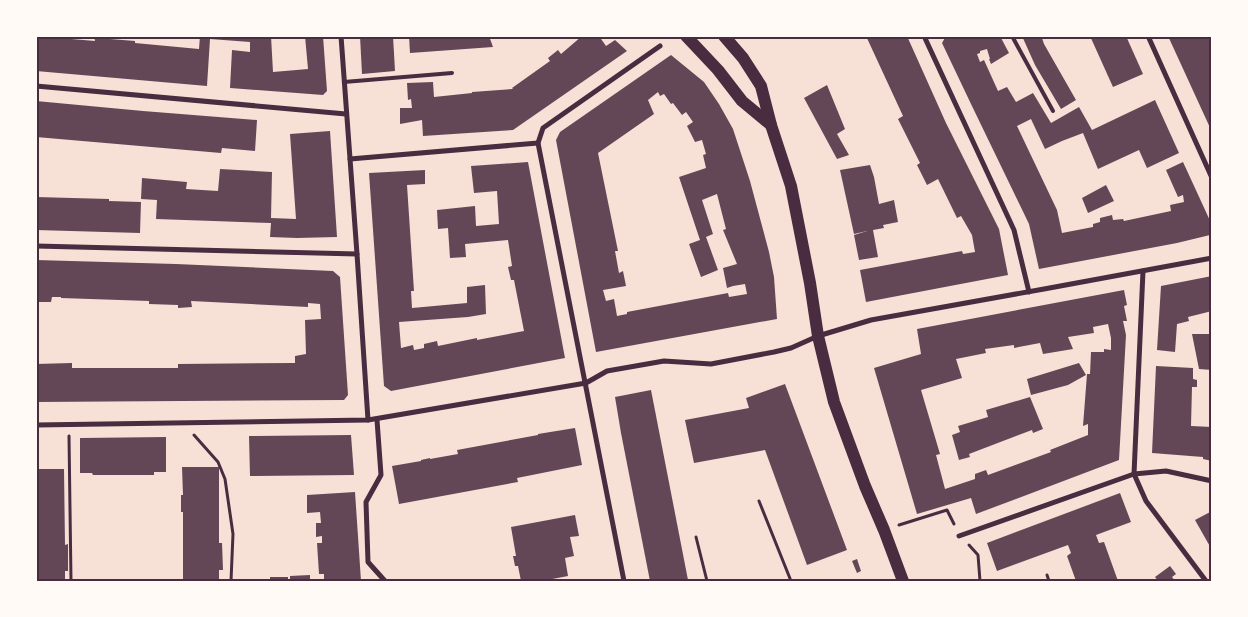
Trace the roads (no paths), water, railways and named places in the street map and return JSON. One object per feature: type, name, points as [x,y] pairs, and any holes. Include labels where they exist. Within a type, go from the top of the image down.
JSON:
[{"type":"main road","points":[[686,36],[718,70],[742,101],[772,125]]},
{"type":"main road","points":[[724,36],[743,58],[761,86],[791,186],[810,283],[818,336],[834,402],[903,581]]},
{"type":"street","points":[[341,36],[368,420]]},
{"type":"street","points":[[924,36],[1014,230],[1028,292]]},
{"type":"street","points":[[1148,36],[1212,178]]},
{"type":"street","points":[[624,581],[538,143],[543,128],[660,46]]},
{"type":"street","points":[[36,86],[346,114]]},
{"type":"street","points":[[350,159],[538,143]]},
{"type":"street","points":[[36,246],[357,254]]},
{"type":"street","points":[[36,425],[377,420],[586,383],[607,371],[664,361],[711,364],[774,352],[791,348],[818,336],[871,320],[1212,258]]},
{"type":"street","points":[[1143,271],[1134,474],[1146,501],[1206,581]]},
{"type":"street","points":[[377,420],[381,475],[366,502],[368,562],[385,581]]},
{"type":"street","points":[[959,536],[1134,474],[1166,471],[1212,481]]},
{"type":"lane","points":[[1012,36],[1053,111]]},
{"type":"lane","points":[[344,82],[452,74]]}]
